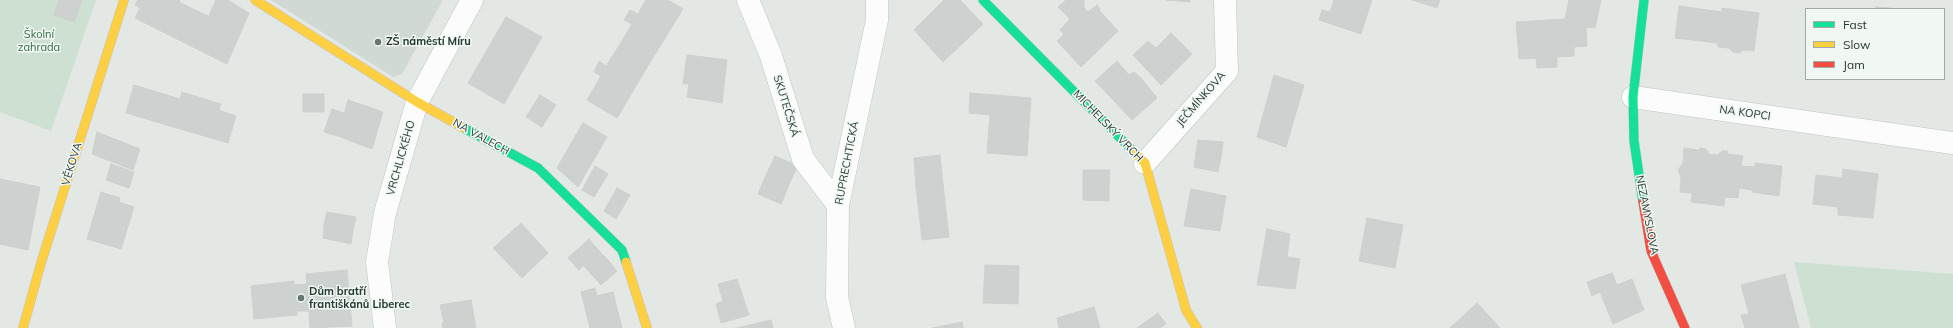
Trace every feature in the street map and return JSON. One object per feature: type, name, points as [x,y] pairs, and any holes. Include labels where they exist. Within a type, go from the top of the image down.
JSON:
[{"type":"street","name":"VĚKOVA","points":[[24,328],[41,263],[124,0]]},
{"type":"street","name":"NA VALECH","points":[[255,0],[417,102],[538,168],[622,250],[647,328]]},
{"type":"street","name":"VRCHLICKÉHO","points":[[385,328],[377,262],[386,213],[417,102],[472,0]]},
{"type":"street","name":"SKUTEČSKÁ","points":[[748,0],[771,56],[803,160],[838,204]]},
{"type":"street","points":[[877,10],[888,0]]},
{"type":"street","name":"MICHELSKÝ VRCH","points":[[983,0],[1144,163],[1186,310],[1197,328]]},
{"type":"street","name":"JEČMÍNKOVA","points":[[1144,163],[1228,71],[1225,0]]},
{"type":"street","points":[[1633,97],[1644,0]]},
{"type":"street","name":"RUPRECHTICKÁ","points":[[844,328],[837,297],[838,204],[877,10]]},
{"type":"street","name":"NA KOPCI","points":[[1633,97],[1953,143]]},
{"type":"street","name":"NEZAMYSLOVA","points":[[1633,97],[1634,141],[1651,251],[1684,328]]},
{"type":"shaded area","name":"ZŠ náměstí Míru","points":[[271,0],[443,0],[402,74],[393,77]]},
{"type":"green space","name":"Školní zahrada","points":[[0,0],[96,0],[51,131],[0,112]]},
{"type":"green space","points":[[1794,262],[1953,274],[1953,328],[1811,328]]},
{"type":"building","points":[[59,0],[82,0],[74,22],[54,15]]},
{"type":"building","points":[[138,0],[180,0],[179,2],[208,16],[195,48],[135,18],[140,8],[135,5]]},
{"type":"building","points":[[216,0],[228,0],[249,13],[227,64],[195,48]]},
{"type":"building","points":[[646,0],[668,0],[683,9],[649,64],[619,46],[632,24],[624,20],[630,10],[638,14]]},
{"type":"building","points":[[944,0],[960,0],[983,24],[943,62],[914,30]]},
{"type":"building","points":[[1066,0],[1084,0],[1084,8],[1070,19],[1058,7]]},
{"type":"building","points":[[1166,0],[1190,0],[1190,2]]},
{"type":"building","points":[[1334,0],[1372,0],[1361,34],[1319,20],[1322,10],[1330,12]]},
{"type":"building","points":[[1412,0],[1440,0],[1437,8]]},
{"type":"building","points":[[1569,0],[1601,0],[1595,28],[1586,27],[1587,46],[1574,47],[1574,56],[1557,57],[1557,67],[1537,68],[1536,58],[1519,59],[1516,22],[1565,19]]},
{"type":"building","points":[[1097,5],[1100,9],[1099,10],[1118,31],[1081,67],[1057,41],[1064,34],[1060,30],[1070,19],[1084,8],[1088,12]]},
{"type":"building","points":[[1679,6],[1722,12],[1722,8],[1759,13],[1754,51],[1743,50],[1739,53],[1733,52],[1729,48],[1718,47],[1718,43],[1675,38]]},
{"type":"building","points":[[506,17],[542,37],[504,104],[468,83]]},
{"type":"building","points":[[1171,33],[1192,54],[1161,85],[1133,55],[1148,41],[1156,48]]},
{"type":"building","points":[[619,46],[649,64],[617,118],[587,100],[601,76],[594,72],[599,61],[606,66]]},
{"type":"building","points":[[687,55],[727,60],[722,103],[687,97],[689,84],[683,84]]},
{"type":"building","points":[[1117,61],[1129,75],[1134,72],[1141,78],[1157,98],[1132,120],[1095,81]]},
{"type":"building","points":[[1274,75],[1304,85],[1286,147],[1257,137]]},
{"type":"building","points":[[134,85],[180,99],[182,92],[221,104],[219,110],[236,116],[228,143],[126,113]]},
{"type":"building","points":[[970,93],[1031,98],[1027,156],[987,153],[990,115],[969,113]]},
{"type":"building","points":[[303,94],[324,94],[324,112],[303,112]]},
{"type":"building","points":[[540,95],[556,105],[542,127],[526,117]]},
{"type":"building","points":[[348,100],[383,112],[372,149],[338,136]]},
{"type":"building","points":[[332,109],[344,113],[338,136],[324,132]]},
{"type":"building","points":[[583,123],[607,137],[600,149],[576,135]]},
{"type":"building","points":[[97,132],[140,149],[133,170],[92,154]]},
{"type":"building","points":[[576,135],[600,149],[593,161],[569,147]]},
{"type":"building","points":[[1198,140],[1223,142],[1221,158],[1196,153]]},
{"type":"building","points":[[569,147],[593,161],[578,187],[557,168]]},
{"type":"building","points":[[1684,148],[1699,150],[1700,148],[1706,149],[1705,151],[1708,151],[1708,154],[1718,155],[1722,151],[1728,151],[1727,154],[1743,156],[1741,166],[1755,167],[1755,163],[1782,166],[1779,196],[1752,192],[1752,190],[1739,188],[1738,198],[1725,197],[1724,206],[1691,202],[1692,193],[1680,192],[1681,177],[1678,170],[1683,163]]},
{"type":"building","points":[[1196,153],[1221,158],[1218,172],[1194,167]]},
{"type":"building","points":[[940,155],[943,184],[916,187],[914,158]]},
{"type":"building","points":[[775,156],[798,166],[791,180],[769,169]]},
{"type":"building","points":[[111,164],[134,172],[129,188],[106,180]]},
{"type":"building","points":[[595,166],[608,174],[594,197],[582,190]]},
{"type":"building","points":[[769,169],[791,180],[786,192],[763,182]]},
{"type":"building","points":[[1843,169],[1878,174],[1873,218],[1838,215],[1838,207],[1813,204],[1816,175],[1842,178]]},
{"type":"building","points":[[1083,170],[1110,170],[1109,187],[1083,184]]},
{"type":"building","points":[[0,179],[40,187],[28,250],[0,244]]},
{"type":"building","points":[[763,182],[786,192],[781,204],[758,194]]},
{"type":"building","points":[[943,184],[949,237],[922,240],[916,187]]},
{"type":"building","points":[[1083,184],[1109,187],[1109,201],[1083,200]]},
{"type":"building","points":[[617,188],[630,195],[616,219],[604,211]]},
{"type":"building","points":[[1191,189],[1226,196],[1220,231],[1184,226]]},
{"type":"building","points":[[101,192],[120,198],[119,202],[134,207],[121,249],[87,239]]},
{"type":"building","points":[[327,212],[356,217],[353,230],[324,225]]},
{"type":"building","points":[[1367,218],[1403,225],[1395,268],[1359,261]]},
{"type":"building","points":[[521,223],[548,253],[522,278],[493,248]]},
{"type":"building","points":[[324,225],[353,230],[351,244],[323,238]]},
{"type":"building","points":[[1267,229],[1290,234],[1287,257],[1300,259],[1295,289],[1257,285]]},
{"type":"building","points":[[589,239],[599,251],[579,270],[568,258]]},
{"type":"building","points":[[599,251],[608,260],[591,274],[584,266]]},
{"type":"building","points":[[608,260],[617,271],[601,285],[591,274]]},
{"type":"building","points":[[985,265],[1019,266],[1018,304],[983,303]]},
{"type":"building","name":"Dům bratří františkánů Liberec","points":[[347,270],[352,326],[310,328],[309,311],[297,311],[297,315],[254,319],[251,286],[294,281],[294,285],[307,284],[306,274]]},
{"type":"building","points":[[1612,273],[1617,285],[1632,279],[1644,310],[1613,324],[1600,292],[1592,296],[1587,282]]},
{"type":"building","points":[[1785,274],[1799,328],[1745,328],[1741,315],[1749,314],[1741,285]]},
{"type":"building","points":[[737,279],[749,315],[721,323],[716,304],[723,301],[718,284]]},
{"type":"building","points":[[595,288],[597,296],[613,292],[622,328],[590,328],[581,292]]},
{"type":"building","points":[[471,300],[474,317],[444,323],[440,305]]},
{"type":"building","points":[[1477,303],[1500,328],[1450,328]]},
{"type":"building","points":[[1094,307],[1100,328],[1059,328],[1057,318]]},
{"type":"building","points":[[1158,313],[1166,324],[1160,328],[1137,328]]},
{"type":"building","points":[[474,317],[476,328],[443,328],[442,323]]},
{"type":"building","points":[[771,320],[773,328],[737,328]]},
{"type":"building","points":[[962,322],[963,328],[932,328]]},
{"type":"traffic: fast","points":[[983,0],[1132,150]]},
{"type":"traffic: fast","points":[[1643,202],[1634,141],[1633,97],[1644,0]]},
{"type":"traffic: fast","points":[[464,128],[538,168],[622,250],[626,262]]},
{"type":"traffic: slow","points":[[23,328],[41,263],[124,0]]},
{"type":"traffic: slow","points":[[255,0],[417,102],[464,128]]},
{"type":"traffic: slow","points":[[1132,150],[1145,163],[1186,310],[1197,328]]},
{"type":"traffic: slow","points":[[626,262],[647,328]]},
{"type":"traffic: jam","points":[[1643,202],[1651,251],[1685,328]]},
{"type":"place","name":"ZŠ náměstí Míru","points":[[378,42]]},
{"type":"place","name":"Dům bratří františkánů Liberec","points":[[301,298]]}]
